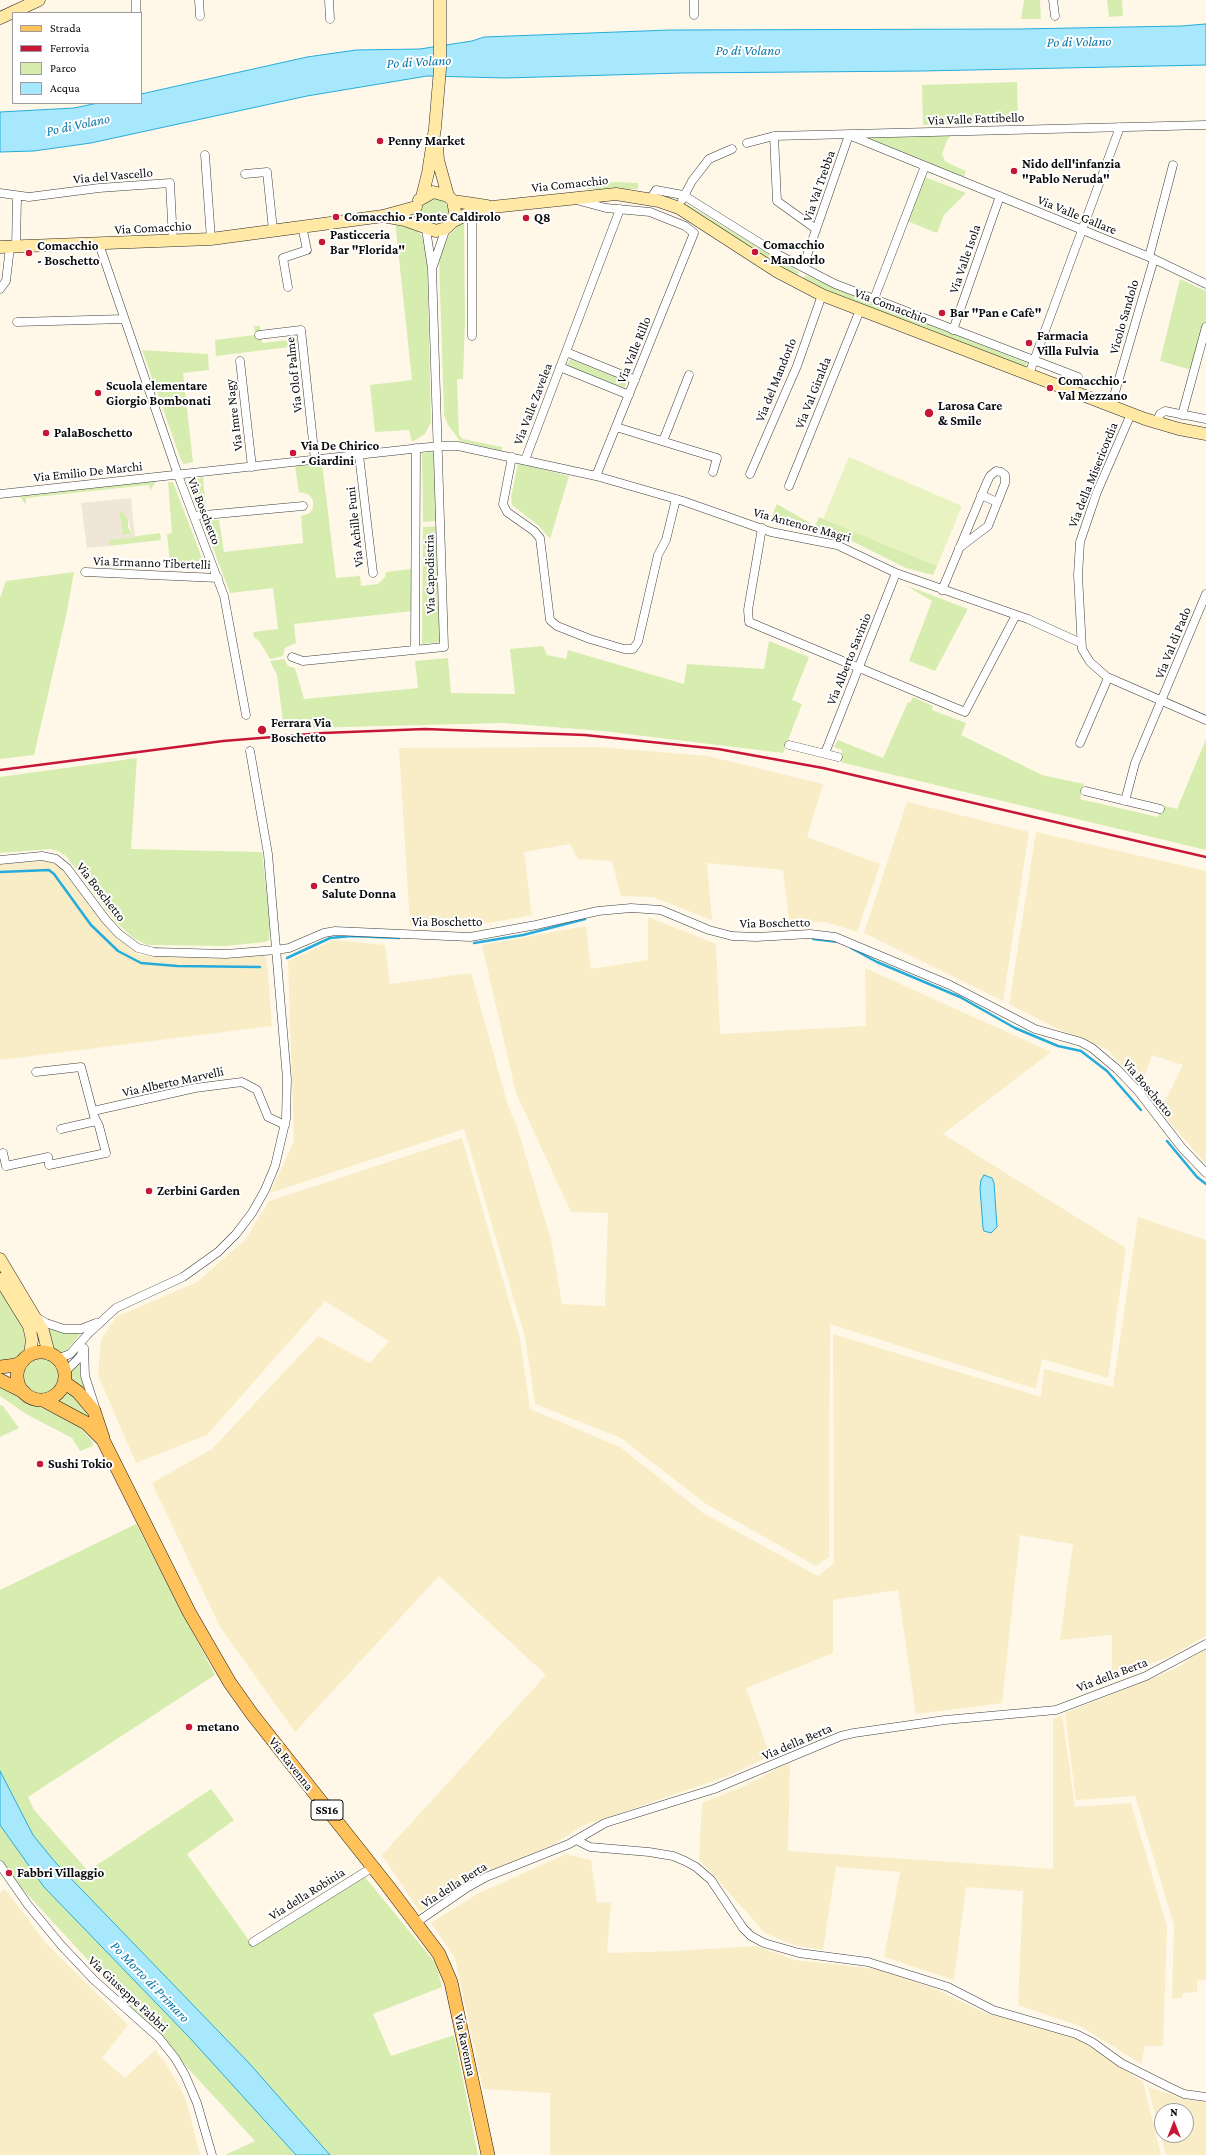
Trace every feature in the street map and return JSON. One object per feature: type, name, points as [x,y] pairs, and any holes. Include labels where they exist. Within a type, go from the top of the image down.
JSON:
[{"type":"main road","points":[[13,12],[39,0]]},
{"type":"main road","points":[[424,227],[416,218],[419,202],[428,173],[435,128],[440,59],[440,0]]},
{"type":"main road","points":[[0,18],[12,12]]},
{"type":"main road","points":[[435,128],[438,160],[455,212],[449,225]]},
{"type":"main road","name":"Via Comacchio","points":[[9,247],[173,241],[211,238],[383,216],[419,202],[433,192],[450,199],[492,207]]},
{"type":"main road","name":"Via Comacchio","points":[[383,216],[436,231],[472,213],[492,207],[606,194],[625,194],[651,198],[679,208],[778,272],[822,295],[1131,414],[1156,423],[1206,434]]},
{"type":"main road","name":"Via Ravenna","points":[[0,1259],[35,1316],[64,1377],[86,1400],[100,1424],[104,1440],[189,1612],[219,1666],[252,1714],[417,1922],[439,1954],[451,1982],[488,2155]]},
{"type":"main road","points":[[0,1279],[29,1326],[32,1340],[26,1358],[18,1372],[17,1378],[24,1392]]},
{"type":"main road","points":[[0,1368],[16,1365],[26,1358],[39,1353],[53,1356]]},
{"type":"main road","points":[[43,1400],[58,1392],[64,1377]]},
{"type":"main road","name":"Via Ravenna","points":[[0,1380],[33,1398],[43,1400],[86,1423],[104,1440]]},
{"type":"street","points":[[136,0],[136,12]]},
{"type":"street","points":[[199,0],[200,16]]},
{"type":"street","points":[[329,0],[330,19]]},
{"type":"street","points":[[694,0],[694,15]]},
{"type":"street","points":[[1053,0],[1055,16]]},
{"type":"street","name":"Via Valle Fattibello","points":[[747,143],[774,136],[1206,124]]},
{"type":"street","points":[[1029,374],[1120,127]]},
{"type":"street","name":"Via Valle Gallare","points":[[849,135],[1151,258],[1206,284]]},
{"type":"street","name":"Via Val Trebba","points":[[803,267],[849,135]]},
{"type":"street","points":[[774,136],[777,201],[816,229]]},
{"type":"street","points":[[679,208],[683,195],[709,159],[732,149]]},
{"type":"street","name":"Via Comacchio","points":[[205,155],[211,238]]},
{"type":"street","name":"Vicolo Sandolo","points":[[1111,406],[1151,258],[1173,165]]},
{"type":"street","points":[[874,299],[925,166]]},
{"type":"street","points":[[245,174],[267,172],[273,230]]},
{"type":"street","name":"Via del Vascello","points":[[0,193],[17,197],[37,196],[98,188],[170,183],[173,241]]},
{"type":"street","name":"Via Comacchio","points":[[651,198],[656,190],[683,195],[803,267],[835,284],[1078,377]]},
{"type":"street","points":[[606,194],[612,204],[620,209]]},
{"type":"street","name":"Via Valle Isola","points":[[953,330],[1000,196]]},
{"type":"street","points":[[0,289],[5,285],[7,276],[9,247],[17,197]]},
{"type":"street","points":[[569,198],[598,206],[620,209]]},
{"type":"street","name":"Via Valle Rillo","points":[[596,476],[694,233],[685,226],[650,212],[620,209]]},
{"type":"street","name":"Via Valle Zavelea","points":[[620,209],[525,460],[596,476],[676,499]]},
{"type":"street","points":[[472,213],[472,336]]},
{"type":"street","name":"Via Capodistria","points":[[432,269],[449,225]]},
{"type":"street","points":[[288,287],[283,258],[307,250],[302,226]]},
{"type":"street","name":"Via Capodistria","points":[[416,448],[415,650],[444,648],[439,446],[432,269],[424,227]]},
{"type":"street","name":"Via Boschetto","points":[[99,244],[178,475],[218,578],[228,610],[246,716]]},
{"type":"street","name":"Via del Mandorlo","points":[[750,474],[796,366],[822,295]]},
{"type":"street","name":"Via Val Giralda","points":[[788,486],[860,310]]},
{"type":"street","points":[[17,322],[124,319]]},
{"type":"street","points":[[1182,415],[1206,328]]},
{"type":"street","name":"Via Olof Palme","points":[[260,335],[301,330],[315,460]]},
{"type":"street","points":[[566,352],[635,380]]},
{"type":"street","name":"Via Imre Nagy","points":[[240,361],[252,467]]},
{"type":"street","points":[[560,367],[629,395]]},
{"type":"street","points":[[663,441],[689,375]]},
{"type":"street","points":[[1156,423],[1162,412],[1206,419]]},
{"type":"street","name":"Via della Misericordia","points":[[1131,414],[1097,492],[1080,542],[1078,575],[1082,643],[1087,659],[1108,678],[1206,720]]},
{"type":"street","points":[[616,427],[717,458],[713,472]]},
{"type":"street","name":"Via Emilio De Marchi","points":[[0,494],[439,446],[463,447],[525,460]]},
{"type":"street","name":"Via Achille Funi","points":[[359,454],[372,573]]},
{"type":"street","points":[[512,457],[503,504],[507,512],[534,531],[540,538],[550,620],[557,626],[590,639],[628,650],[635,648],[638,642],[658,555],[666,540],[676,499]]},
{"type":"street","points":[[942,590],[959,548],[981,495],[992,473],[1001,472],[1006,479],[988,526],[959,548]]},
{"type":"street","points":[[981,495],[997,502]]},
{"type":"street","name":"Via Antenore Magri","points":[[676,499],[762,528],[843,547],[896,573]]},
{"type":"street","points":[[194,516],[303,506]]},
{"type":"street","points":[[762,528],[748,615],[749,622],[965,712],[1016,615]]},
{"type":"street","name":"Via Ermanno Tibertelli","points":[[85,572],[218,578]]},
{"type":"street","points":[[896,573],[1016,615],[1082,643]]},
{"type":"street","name":"Via Alberto Savinio","points":[[824,753],[896,573]]},
{"type":"street","name":"Via Val di Pado","points":[[1125,801],[1135,763],[1163,701],[1206,594]]},
{"type":"street","points":[[292,657],[303,661],[415,650]]},
{"type":"street","points":[[1080,743],[1108,678]]},
{"type":"street","points":[[789,745],[838,757]]},
{"type":"street","points":[[53,1356],[70,1354],[100,1321],[126,1302],[190,1273],[210,1259],[231,1239],[252,1213],[265,1190],[275,1166],[285,1125],[287,1079],[268,854],[250,751]]},
{"type":"street","points":[[1085,791],[1160,809]]},
{"type":"street","name":"Via Boschetto","points":[[0,860],[42,856],[52,857],[60,861],[106,920],[125,939],[142,950],[226,954],[276,950],[289,948],[318,935],[332,931],[470,937],[536,925],[598,911],[631,908],[661,910],[709,930],[732,936],[829,935],[853,944],[905,968],[950,985],[1035,1029],[1081,1042],[1092,1048],[1117,1069],[1138,1091],[1182,1148],[1206,1173]]},
{"type":"street","points":[[2,1153],[6,1166],[48,1157],[49,1165],[106,1153],[81,1067],[36,1072]]},
{"type":"street","name":"Via Alberto Marvelli","points":[[93,1112],[195,1088],[242,1082],[257,1090],[268,1116],[285,1125]]},
{"type":"street","points":[[61,1129],[96,1121]]},
{"type":"street","points":[[35,1316],[46,1323],[64,1329],[81,1329],[100,1321]]},
{"type":"street","points":[[64,1377],[80,1357],[89,1332]]},
{"type":"street","points":[[84,1348],[85,1376],[100,1424]]},
{"type":"street","name":"Via della Berta","points":[[417,1922],[486,1876],[576,1840],[612,1820],[714,1789],[840,1736],[865,1731],[960,1718],[1056,1710],[1146,1676],[1206,1644]]},
{"type":"street","points":[[576,1840],[590,1847],[649,1852],[673,1856],[696,1867],[711,1880],[743,1928],[751,1936],[764,1943],[799,1953],[868,1962],[948,1987],[993,2010],[1076,2034],[1092,2042],[1121,2063],[1169,2088],[1184,2094],[1206,2097]]},
{"type":"street","name":"Via Giuseppe Fabbri","points":[[0,1865],[28,1905],[61,1945],[94,1980],[158,2038],[175,2058],[185,2075],[197,2103],[212,2155]]},
{"type":"street","name":"Via della Robinia","points":[[253,1942],[373,1867]]},
{"type":"shaded area","points":[[131,498],[135,537],[109,540],[109,546],[87,548],[81,503]],"holes":[[[119,508],[128,519],[132,534],[122,535]]]},
{"type":"shaded area","points":[[597,747],[708,756],[823,784],[807,837],[880,864],[857,932],[826,922],[789,922],[783,870],[707,863],[712,920],[653,897],[621,896],[612,861],[578,859],[570,844],[524,852],[532,915],[466,927],[410,926],[399,748]]},
{"type":"shaded area","points":[[907,802],[1029,832],[1003,1001],[864,933]]},
{"type":"shaded area","points":[[1036,832],[1206,871],[1206,1164],[1160,1111],[1183,1065],[1152,1055],[1141,1087],[1108,1050],[1062,1031],[1009,1004]]},
{"type":"shaded area","points":[[47,861],[58,865],[103,924],[113,935],[139,955],[230,958],[264,954],[267,962],[272,1026],[0,1060],[0,864]]},
{"type":"shaded area","points":[[648,917],[716,944],[720,1034],[866,1026],[865,968],[1051,1052],[943,1134],[1126,1248],[1108,1378],[1042,1359],[1036,1389],[830,1324],[829,1557],[816,1566],[706,1504],[621,1438],[535,1404],[525,1337],[464,1129],[270,1193],[294,1141],[288,961],[334,940],[385,945],[390,984],[471,973],[508,1106],[517,1127],[551,1240],[562,1304],[605,1306],[608,1213],[571,1212],[516,1093],[482,945],[586,926],[591,969],[648,960]]},
{"type":"shaded area","points":[[462,1138],[520,1339],[530,1409],[620,1447],[703,1513],[818,1576],[834,1563],[833,1334],[1041,1397],[1044,1369],[1113,1387],[1138,1217],[1206,1240],[1206,1636],[1169,1657],[1112,1677],[1112,1635],[1060,1640],[1073,1544],[1020,1535],[1002,1703],[916,1714],[898,1590],[833,1600],[833,1653],[746,1688],[770,1756],[728,1776],[582,1826],[553,1845],[467,1880],[420,1912],[382,1855],[546,1675],[439,1576],[295,1732],[220,1627],[152,1483],[212,1449],[318,1336],[370,1363],[389,1341],[325,1301],[207,1435],[136,1463],[98,1375],[101,1340],[116,1317],[197,1282],[245,1240],[269,1201]]},
{"type":"shaded area","points":[[1206,1648],[1206,1980],[1197,1981],[1197,1992],[1183,1993],[1182,1998],[1172,1999],[1174,1925],[1135,1796],[1076,1800],[1065,1713],[1175,1669]]},
{"type":"shaded area","points":[[1062,1715],[1075,1807],[1131,1803],[1167,1927],[1163,2046],[1145,2046],[1141,2064],[1080,2026],[1018,2005],[1023,1891],[966,1887],[954,1980],[884,1957],[900,1872],[836,1867],[823,1950],[793,1945],[765,1933],[699,1859],[702,1803],[744,1786],[790,1762],[788,1851],[1053,1869],[1053,1719]]},
{"type":"shaded area","points":[[566,1854],[591,1860],[597,1902],[611,1903],[607,1953],[756,1946],[795,1960],[877,1969],[935,1989],[983,2012],[1080,2040],[1143,2082],[1154,2127],[1154,2143],[1158,2143],[1161,2155],[550,2155],[550,2093],[483,2089],[455,1958],[431,1923],[477,1894]]},
{"type":"shaded area","points":[[5,1889],[45,1942],[128,2025],[102,2058],[125,2078],[155,2050],[165,2062],[186,2099],[200,2155],[0,2155],[0,1893]]},
{"type":"shaded area","points":[[1148,2087],[1185,2099],[1206,2102],[1206,2155],[1166,2155],[1163,2143],[1194,2143],[1194,2103],[1154,2103],[1154,2110]]},
{"type":"green space","points":[[1024,0],[1040,0],[1041,19],[1021,19]]},
{"type":"green space","points":[[1107,0],[1122,0],[1123,16],[1109,17]]},
{"type":"green space","points":[[1017,82],[1018,122],[923,125],[922,85]]},
{"type":"green space","points":[[953,134],[947,140],[942,154],[945,161],[966,171],[963,179],[860,136]]},
{"type":"green space","points":[[925,177],[966,193],[944,215],[937,233],[907,221]]},
{"type":"green space","points":[[614,182],[638,183],[638,189],[587,189],[586,184]]},
{"type":"green space","points":[[435,198],[444,202],[448,211],[444,220],[435,224],[426,220],[422,211],[426,202]]},
{"type":"green space","points":[[685,203],[799,272],[797,278],[683,206]]},
{"type":"green space","points":[[464,220],[465,323],[463,379],[457,379],[459,435],[463,439],[502,447],[502,451],[460,441],[448,425],[444,415],[439,258],[449,235]]},
{"type":"green space","points":[[395,221],[417,229],[425,242],[427,257],[431,422],[425,434],[412,442],[409,430],[375,432],[370,385],[412,380]]},
{"type":"green space","points":[[805,275],[1027,363],[1025,369],[869,309],[803,280]]},
{"type":"green space","points":[[1180,279],[1206,291],[1206,320],[1192,370],[1160,361]]},
{"type":"green space","points":[[254,326],[260,326],[262,343],[297,339],[297,346],[216,356],[215,340],[255,335]]},
{"type":"green space","points":[[142,350],[208,354],[209,370],[183,373],[193,462],[184,464],[181,460]]},
{"type":"green space","points":[[570,359],[627,382],[624,389],[567,366]]},
{"type":"green space","points":[[433,452],[438,521],[423,522],[422,453]]},
{"type":"green space","points":[[849,457],[962,506],[937,566],[823,519]]},
{"type":"green space","points":[[322,463],[336,578],[360,576],[361,586],[378,584],[385,577],[386,572],[411,569],[413,611],[294,624],[296,643],[285,648],[283,656],[270,659],[259,641],[254,637],[253,632],[278,629],[273,588],[230,593],[205,527],[205,523],[208,520],[219,520],[224,552],[303,543],[301,516],[310,513],[313,508],[313,500],[308,494],[299,492],[295,466]]},
{"type":"green space","points":[[518,463],[569,476],[550,539],[539,526],[512,505],[511,497]]},
{"type":"green space","points":[[203,477],[206,509],[200,509],[197,507],[193,491],[197,479]]},
{"type":"green space","points":[[156,481],[150,491],[149,485],[26,498],[26,505],[19,495]]},
{"type":"green space","points":[[168,482],[173,482],[205,566],[170,564],[167,534],[172,533]]},
{"type":"green space","points":[[777,504],[815,526],[819,517],[937,566],[933,575],[906,568],[852,541],[769,522]]},
{"type":"green space","points":[[119,508],[128,519],[128,527],[132,534],[122,535]]},
{"type":"green space","points":[[437,526],[440,642],[422,644],[423,527]]},
{"type":"green space","points":[[160,533],[161,540],[109,546],[108,540]]},
{"type":"green space","points":[[74,572],[66,616],[34,755],[0,759],[0,598],[6,581]]},
{"type":"green space","points":[[905,585],[968,609],[935,671],[909,661],[932,601]]},
{"type":"green space","points":[[769,641],[809,657],[792,700],[802,704],[783,753],[603,731],[502,723],[306,728],[306,720],[283,721],[277,675],[270,661],[284,659],[288,666],[295,668],[304,699],[418,688],[415,661],[448,658],[451,693],[515,694],[510,649],[543,646],[547,655],[566,659],[568,650],[684,684],[687,664],[764,669]]},
{"type":"green space","points":[[913,697],[933,706],[932,710],[966,723],[961,735],[1042,775],[1084,784],[1080,799],[1158,817],[1162,805],[1177,809],[1206,739],[1206,850],[840,762],[842,750],[834,747],[838,740],[883,758],[908,702],[910,703]]},
{"type":"green space","points":[[137,758],[131,849],[262,852],[270,925],[269,940],[265,942],[226,946],[147,945],[132,937],[115,921],[66,856],[58,851],[50,849],[0,853],[0,777]]},
{"type":"green space","points":[[3,1291],[26,1325],[26,1349],[16,1360],[0,1363],[0,1293]]},
{"type":"green space","points":[[45,1327],[83,1331],[64,1353],[56,1353],[53,1351]]},
{"type":"green space","points":[[41,1359],[53,1364],[58,1376],[53,1388],[41,1393],[29,1388],[24,1376],[29,1364]]},
{"type":"green space","points":[[81,1360],[80,1374],[86,1393],[71,1380],[70,1375],[71,1371]]},
{"type":"green space","points":[[0,1387],[78,1426],[92,1441],[93,1446],[80,1451],[72,1438],[26,1414],[0,1396]]},
{"type":"green space","points":[[66,1390],[84,1407],[98,1430],[57,1400]]},
{"type":"green space","points":[[0,1405],[3,1406],[19,1428],[0,1437]]},
{"type":"green space","points":[[136,1524],[215,1675],[28,1797],[34,1810],[88,1871],[211,1789],[234,1820],[187,1854],[253,1946],[365,1877],[436,1964],[442,1987],[373,2014],[391,2056],[454,2035],[478,2155],[225,2155],[255,2141],[3,1868],[0,1861],[0,1590]]},
{"type":"water","name":"Po di Volano","points":[[1206,24],[1206,65],[922,71],[681,73],[505,78],[427,76],[307,96],[91,143],[34,151],[0,152],[0,112],[74,108],[93,104],[142,104],[142,94],[307,57],[356,50],[420,49],[472,41],[484,37],[670,30],[1019,29],[1181,26]]},
{"type":"water","points":[[984,1175],[992,1178],[994,1183],[997,1227],[991,1233],[984,1231],[983,1228],[980,1188],[981,1180]]},
{"type":"water","name":"Po Morto di Primaro","points":[[0,1771],[33,1835],[55,1862],[249,2063],[330,2155],[296,2155],[189,2037],[44,1887],[0,1825]]},
{"type":"waterway","points":[[0,872],[49,870],[54,874],[91,925],[118,951],[141,963],[177,966],[260,967]]},
{"type":"waterway","points":[[474,943],[523,935],[585,919]]},
{"type":"waterway","points":[[287,958],[330,938],[352,936],[399,938]]},
{"type":"waterway","points":[[813,939],[839,942]]},
{"type":"waterway","points":[[851,948],[877,962],[960,997],[1015,1028],[1058,1046],[1081,1051],[1107,1071],[1141,1110]]},
{"type":"waterway","points":[[1167,1141],[1197,1177],[1206,1184]]},
{"type":"railway","points":[[0,770],[223,741],[323,733],[425,729],[585,735],[718,749],[823,768],[1206,857]]},
{"type":"place","name":"Penny Market","points":[[380,141]]},
{"type":"place","name":"Nido dell'infanzia \"Pablo Neruda\"","points":[[1014,171]]},
{"type":"place","name":"Comacchio - Ponte Caldirolo","points":[[336,217]]},
{"type":"place","name":"Q8","points":[[526,218]]},
{"type":"place","name":"Pasticceria Bar \"Florida\"","points":[[322,242]]},
{"type":"place","name":"Comacchio - Mandorlo","points":[[755,252]]},
{"type":"place","name":"Comacchio - Boschetto","points":[[29,253]]},
{"type":"place","name":"Bar \"Pan e Cafè\"","points":[[942,313]]},
{"type":"place","name":"Farmacia Villa Fulvia","points":[[1029,343]]},
{"type":"place","name":"Comacchio - Val Mezzano","points":[[1050,388]]},
{"type":"place","name":"Scuola elementare Giorgio Bombonati","points":[[98,393]]},
{"type":"place","name":"Larosa Care & Smile","points":[[929,413]]},
{"type":"place","name":"PalaBoschetto","points":[[46,433]]},
{"type":"place","name":"Via De Chirico - Giardini","points":[[293,453]]},
{"type":"place","name":"Ferrara Via Boschetto","points":[[262,730]]},
{"type":"place","name":"Centro Salute Donna","points":[[314,886]]},
{"type":"place","name":"Zerbini Garden","points":[[149,1191]]},
{"type":"place","name":"Sushi Tokio","points":[[40,1464]]},
{"type":"place","name":"metano","points":[[189,1727]]},
{"type":"place","name":"Fabbri Villaggio","points":[[9,1873]]}]
